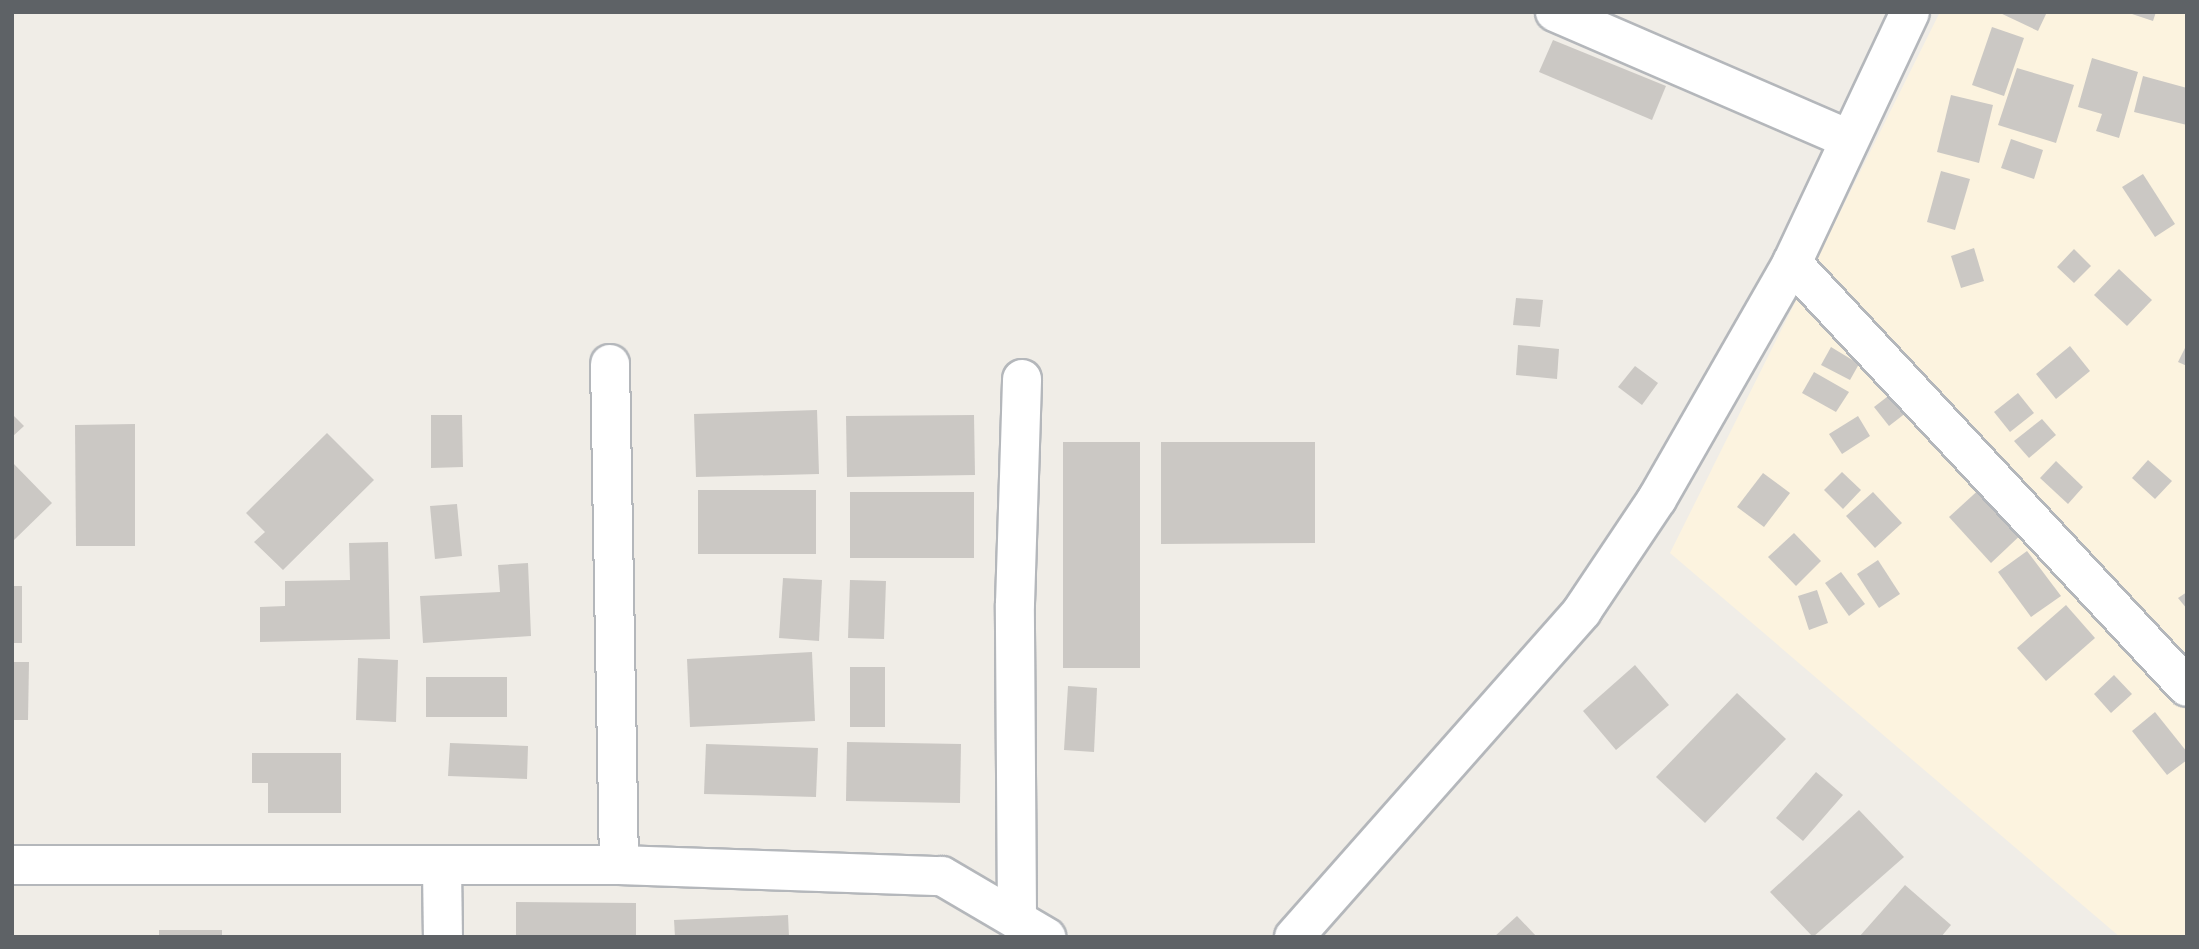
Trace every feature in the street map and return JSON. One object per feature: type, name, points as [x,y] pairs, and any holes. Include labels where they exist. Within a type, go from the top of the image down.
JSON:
[{"type":"street","points":[[1555,12],[1849,139]]},
{"type":"street","points":[[1294,937],[1582,611],[1657,499],[1792,263],[1910,12]]},
{"type":"street","points":[[1792,263],[2187,687]]},
{"type":"street","points":[[610,364],[619,865]]},
{"type":"street","points":[[1022,379],[1014,604],[1031,926]]},
{"type":"street","points":[[12,865],[442,868],[619,865],[942,876],[1031,926]]},
{"type":"street","points":[[442,868],[443,937]]},
{"type":"shaded area","points":[[1940,12],[2187,12],[2187,937],[2120,937],[1670,553]]},
{"type":"building","points":[[1998,12],[2047,12],[2038,31]]},
{"type":"building","points":[[2126,12],[2156,12],[2153,21]]},
{"type":"building","points":[[1992,27],[2024,38],[2004,96],[1972,85]]},
{"type":"building","points":[[1553,40],[1666,86],[1652,120],[1539,72]]},
{"type":"building","points":[[2092,58],[2138,72],[2119,138],[2096,131],[2102,114],[2078,107]]},
{"type":"building","points":[[2017,68],[2074,85],[2056,143],[1998,125]]},
{"type":"building","points":[[2143,76],[2187,88],[2187,125],[2134,112]]},
{"type":"building","points":[[1951,95],[1993,105],[1979,163],[1937,152]]},
{"type":"building","points":[[2011,139],[2043,150],[2034,179],[2001,168]]},
{"type":"building","points":[[1941,171],[1970,179],[1955,230],[1927,222]]},
{"type":"building","points":[[2143,174],[2175,224],[2155,237],[2122,187]]},
{"type":"building","points":[[1974,248],[1984,281],[1961,288],[1951,256]]},
{"type":"building","points":[[2074,249],[2091,266],[2074,283],[2057,267]]},
{"type":"building","points":[[2119,269],[2152,300],[2127,326],[2094,295]]},
{"type":"building","points":[[1516,298],[1543,300],[1540,327],[1513,325]]},
{"type":"building","points":[[2187,344],[2187,366],[2178,362]]},
{"type":"building","points":[[1518,345],[1559,349],[1557,379],[1516,375]]},
{"type":"building","points":[[2070,346],[2090,371],[2056,399],[2036,374]]},
{"type":"building","points":[[1831,347],[1859,364],[1850,380],[1821,365]]},
{"type":"building","points":[[1635,366],[1658,383],[1642,405],[1618,387]]},
{"type":"building","points":[[1814,372],[1849,392],[1836,412],[1802,393]]},
{"type":"building","points":[[1896,390],[1911,409],[1889,426],[1874,407]]},
{"type":"building","points":[[2018,393],[2034,413],[2010,432],[1994,412]]},
{"type":"building","points":[[817,410],[819,474],[696,477],[694,414]]},
{"type":"building","points":[[12,414],[24,426],[12,437]]},
{"type":"building","points":[[431,415],[462,415],[463,467],[431,468]]},
{"type":"building","points":[[974,415],[975,475],[847,477],[846,416]]},
{"type":"building","points":[[1858,416],[1870,436],[1842,454],[1829,434]]},
{"type":"building","points":[[2042,419],[2056,435],[2029,458],[2014,441]]},
{"type":"building","points":[[135,424],[135,546],[76,546],[75,425]]},
{"type":"building","points":[[327,433],[374,480],[283,570],[254,542],[265,532],[246,513]]},
{"type":"building","points":[[1063,442],[1140,442],[1140,668],[1063,668]]},
{"type":"building","points":[[1161,442],[1315,442],[1315,543],[1161,544]]},
{"type":"building","points":[[2148,460],[2172,481],[2155,499],[2132,478]]},
{"type":"building","points":[[2056,461],[2083,487],[2068,504],[2040,478]]},
{"type":"building","points":[[12,462],[52,503],[12,542]]},
{"type":"building","points":[[1842,472],[1861,490],[1843,509],[1824,490]]},
{"type":"building","points":[[1763,473],[1790,493],[1764,527],[1737,507]]},
{"type":"building","points":[[1984,485],[2026,530],[1991,563],[1949,517]]},
{"type":"building","points":[[698,490],[816,490],[816,554],[698,554]]},
{"type":"building","points":[[850,492],[974,492],[974,558],[850,558]]},
{"type":"building","points":[[1873,492],[1902,523],[1875,548],[1846,516]]},
{"type":"building","points":[[457,504],[462,556],[435,559],[430,506]]},
{"type":"building","points":[[1794,533],[1821,561],[1796,586],[1768,557]]},
{"type":"building","points":[[388,542],[390,639],[260,642],[260,607],[285,606],[285,581],[350,580],[349,543]]},
{"type":"building","points":[[2027,551],[2061,596],[2031,617],[1998,572]]},
{"type":"building","points":[[1878,560],[1900,594],[1879,608],[1857,574]]},
{"type":"building","points":[[528,563],[531,636],[423,643],[420,596],[500,592],[498,565]]},
{"type":"building","points":[[1841,572],[1865,604],[1849,616],[1825,583]]},
{"type":"building","points":[[783,578],[822,580],[819,641],[779,638]]},
{"type":"building","points":[[850,580],[886,581],[884,639],[848,638]]},
{"type":"building","points":[[12,586],[22,586],[22,643],[12,643]]},
{"type":"building","points":[[1817,590],[1828,623],[1809,630],[1798,596]]},
{"type":"building","points":[[2187,592],[2187,609],[2178,598]]},
{"type":"building","points":[[2066,605],[2095,638],[2046,681],[2017,648]]},
{"type":"building","points":[[812,652],[815,721],[690,727],[687,659]]},
{"type":"building","points":[[358,658],[398,660],[396,722],[356,720]]},
{"type":"building","points":[[12,662],[29,662],[28,720],[12,720]]},
{"type":"building","points":[[1635,665],[1669,705],[1616,750],[1583,711]]},
{"type":"building","points":[[850,667],[885,667],[885,727],[850,727]]},
{"type":"building","points":[[2114,675],[2132,694],[2111,713],[2094,694]]},
{"type":"building","points":[[426,677],[507,677],[507,717],[426,717]]},
{"type":"building","points":[[1068,686],[1097,688],[1094,752],[1064,750]]},
{"type":"building","points":[[1737,693],[1786,739],[1705,823],[1656,777]]},
{"type":"building","points":[[2155,712],[2187,752],[2187,760],[2167,775],[2132,731]]},
{"type":"building","points":[[847,742],[961,744],[960,803],[846,801]]},
{"type":"building","points":[[450,743],[528,746],[527,779],[448,776]]},
{"type":"building","points":[[706,744],[818,748],[816,797],[704,794]]},
{"type":"building","points":[[252,753],[341,753],[341,813],[268,813],[268,783],[252,783]]},
{"type":"building","points":[[1816,772],[1843,795],[1803,841],[1776,818]]},
{"type":"building","points":[[1859,810],[1904,857],[1813,937],[1770,892]]},
{"type":"building","points":[[1905,885],[1951,925],[1941,937],[1859,937]]},
{"type":"building","points":[[516,902],[636,903],[636,937],[516,937]]},
{"type":"building","points":[[788,915],[789,937],[675,937],[674,920]]},
{"type":"building","points":[[1517,916],[1537,937],[1494,937]]},
{"type":"building","points":[[159,930],[222,930],[222,937],[159,937]]}]
